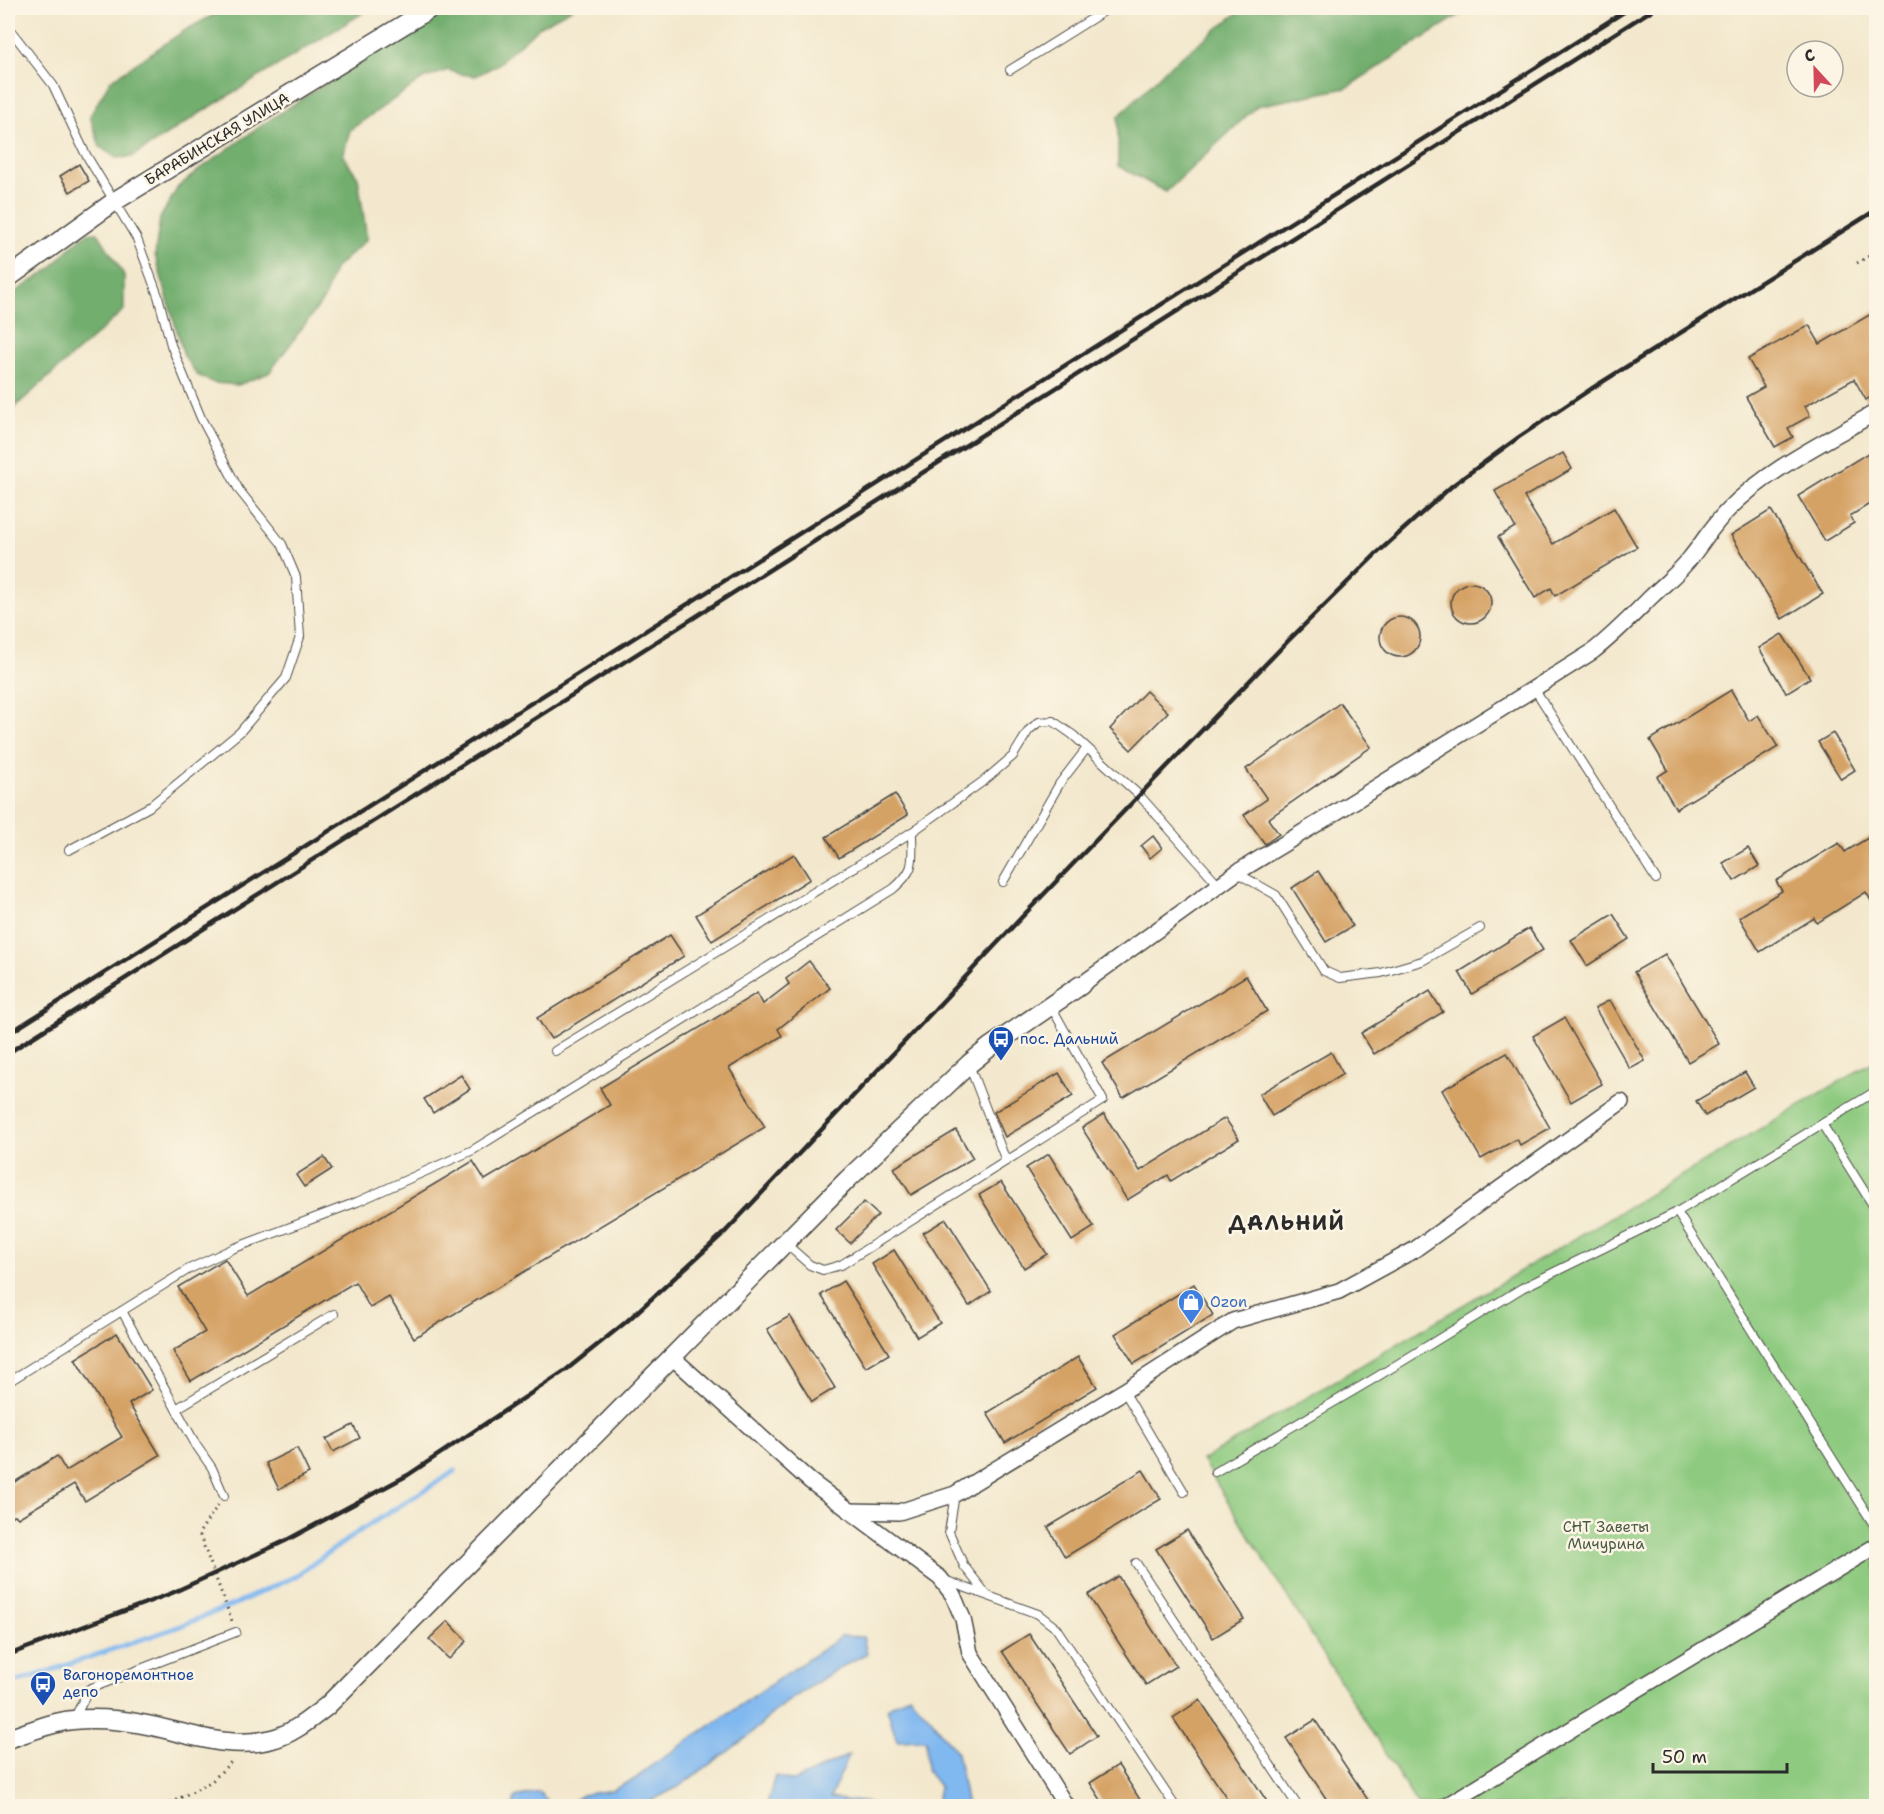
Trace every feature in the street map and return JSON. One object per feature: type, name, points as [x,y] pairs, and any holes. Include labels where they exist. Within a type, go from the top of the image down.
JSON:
[{"type":"street","name":"БАРАБИНСКАЯ УЛИЦА","points":[[8,278],[115,201],[432,8]]},
{"type":"street","points":[[8,1739],[42,1727],[73,1720],[107,1720],[142,1724],[203,1739],[248,1744],[275,1739],[327,1707],[784,1243],[969,1064],[1218,884],[1592,652],[1613,636],[1673,577],[1691,557],[1707,533],[1729,509],[1755,487],[1779,470],[1876,412]]},
{"type":"street","points":[[849,1511],[898,1512],[955,1494],[1124,1391],[1233,1321],[1339,1291],[1414,1250],[1621,1102]]},
{"type":"street","points":[[672,1357],[810,1481],[940,1578],[953,1595],[963,1619],[970,1653],[1066,1806]]},
{"type":"street","points":[[1446,1806],[1876,1545]]},
{"type":"lane","points":[[1010,70],[1109,8]]},
{"type":"lane","points":[[8,27],[53,85],[85,153],[137,239],[158,296],[171,345],[201,418],[239,490],[282,544],[296,577],[300,637],[286,678],[240,732],[149,807],[69,850]]},
{"type":"lane","points":[[1534,688],[1656,879]]},
{"type":"lane","points":[[555,1052],[912,832],[985,780],[1013,756],[1029,730],[1039,723],[1053,721],[1087,747],[1140,796],[1218,884]]},
{"type":"lane","points":[[1003,882],[1060,783],[1087,747]]},
{"type":"lane","points":[[8,1382],[189,1269],[232,1249],[357,1202],[473,1149],[893,889],[907,878],[912,867],[912,832]]},
{"type":"lane","points":[[1236,873],[1276,894],[1324,971],[1340,978],[1382,973],[1422,962],[1480,928]]},
{"type":"lane","points":[[784,1243],[810,1266],[823,1270],[841,1265],[1103,1100],[1051,1006]]},
{"type":"lane","points":[[969,1064],[1006,1161]]},
{"type":"lane","points":[[1215,1472],[1522,1288],[1677,1212],[1876,1091]]},
{"type":"lane","points":[[1822,1124],[1876,1210]]},
{"type":"lane","points":[[1677,1212],[1876,1528]]},
{"type":"lane","points":[[122,1311],[196,1445],[212,1468],[224,1496]]},
{"type":"lane","points":[[176,1409],[334,1314]]},
{"type":"lane","points":[[1124,1391],[1184,1492]]},
{"type":"lane","points":[[955,1494],[949,1532],[964,1566],[988,1596]]},
{"type":"lane","points":[[1136,1563],[1297,1805],[1295,1806]]},
{"type":"lane","points":[[940,1578],[1038,1614],[1056,1628],[1175,1806]]},
{"type":"lane","points":[[73,1720],[88,1689],[236,1632]]},
{"type":"path","points":[[1857,262],[1876,252]]},
{"type":"path","points":[[224,1496],[199,1533],[231,1618]]},
{"type":"path","points":[[165,1806],[212,1781],[248,1744]]},
{"type":"green space","points":[[226,8],[371,8],[132,157],[116,158],[100,147],[90,116],[110,81],[184,31]]},
{"type":"green space","points":[[451,8],[573,8],[540,26],[497,65],[476,76],[448,70],[423,79],[350,130],[343,156],[358,177],[367,239],[334,270],[324,299],[269,373],[238,385],[214,383],[197,375],[184,356],[155,255],[160,218],[178,187],[272,118],[391,42]]},
{"type":"green space","points":[[1244,8],[1470,8],[1346,88],[1257,106],[1166,192],[1118,166],[1118,117],[1168,67]]},
{"type":"green space","points":[[88,233],[98,233],[124,275],[124,310],[16,406],[8,428],[8,297],[50,269]]},
{"type":"green space","name":"СНТ Заветы Мичурина","points":[[1876,1060],[1876,1806],[1418,1806],[1202,1460]]},
{"type":"water","points":[[842,1636],[863,1637],[867,1653],[834,1671],[778,1708],[749,1736],[678,1787],[641,1806],[565,1806],[582,1795],[612,1790],[637,1778],[648,1768]]},
{"type":"water","points":[[909,1695],[957,1753],[967,1806],[936,1806],[939,1786],[927,1771],[926,1740],[897,1741],[887,1708]]},
{"type":"water","points":[[849,1755],[830,1798],[890,1806],[761,1806],[767,1804],[775,1776],[794,1781]]},
{"type":"water","points":[[539,1792],[553,1806],[513,1806],[515,1797]]},
{"type":"building","points":[[79,164],[89,181],[70,192],[60,176]]},
{"type":"building","points":[[1876,311],[1876,393],[1866,400],[1854,379],[1805,406],[1810,416],[1788,428],[1793,437],[1775,447],[1746,397],[1764,387],[1748,359],[1809,325],[1820,344]]},
{"type":"building","points":[[1876,448],[1876,500],[1850,516],[1854,523],[1825,541],[1798,496]]},
{"type":"building","points":[[1563,453],[1572,469],[1524,497],[1553,544],[1614,508],[1637,547],[1555,596],[1551,588],[1535,598],[1498,537],[1515,527],[1495,491]]},
{"type":"building","points":[[1771,510],[1823,594],[1782,619],[1731,535]]},
{"type":"building","points":[[1471,583],[1485,589],[1491,603],[1485,617],[1471,623],[1457,617],[1451,603],[1457,589]]},
{"type":"building","points":[[1400,617],[1414,623],[1420,637],[1414,651],[1400,657],[1386,651],[1380,637],[1386,623]]},
{"type":"building","points":[[1782,634],[1810,678],[1786,693],[1759,648]]},
{"type":"building","points":[[1731,690],[1749,721],[1758,715],[1778,747],[1676,809],[1657,777],[1668,770],[1650,740]]},
{"type":"building","points":[[1146,691],[1168,712],[1131,750],[1110,729]]},
{"type":"building","points":[[1340,703],[1371,747],[1268,819],[1279,834],[1265,844],[1244,815],[1267,799],[1246,769]]},
{"type":"building","points":[[1833,733],[1855,770],[1841,779],[1818,742]]},
{"type":"building","points":[[895,794],[908,815],[839,858],[826,837]]},
{"type":"building","points":[[1876,833],[1876,909],[1866,892],[1817,923],[1814,918],[1760,952],[1739,917],[1782,891],[1776,881],[1839,843],[1845,852]]},
{"type":"building","points":[[1153,836],[1162,848],[1150,858],[1141,846]]},
{"type":"building","points":[[1748,848],[1759,866],[1734,881],[1723,863]]},
{"type":"building","points":[[794,854],[810,879],[712,941],[696,915]]},
{"type":"building","points":[[1318,871],[1353,926],[1326,942],[1292,888]]},
{"type":"building","points":[[1613,914],[1629,939],[1587,966],[1571,940]]},
{"type":"building","points":[[1529,928],[1543,950],[1472,994],[1459,972]]},
{"type":"building","points":[[670,935],[684,956],[551,1039],[537,1018]]},
{"type":"building","points":[[1665,954],[1719,1044],[1688,1062],[1634,972]]},
{"type":"building","points":[[809,961],[830,988],[778,1029],[782,1036],[729,1068],[765,1127],[414,1338],[389,1297],[370,1308],[355,1282],[191,1381],[173,1351],[205,1332],[178,1287],[225,1259],[248,1296],[473,1161],[485,1180],[610,1105],[600,1088],[757,993],[763,1004],[789,984],[786,979]]},
{"type":"building","points":[[1246,976],[1267,1011],[1123,1098],[1102,1063]]},
{"type":"building","points":[[1430,991],[1443,1012],[1374,1054],[1361,1033]]},
{"type":"building","points":[[1610,1000],[1645,1061],[1630,1069],[1595,1008]]},
{"type":"building","points":[[1564,1018],[1602,1084],[1571,1102],[1533,1036]]},
{"type":"building","points":[[1331,1052],[1343,1074],[1272,1116],[1259,1094]]},
{"type":"building","points":[[1507,1053],[1550,1128],[1520,1145],[1517,1139],[1481,1159],[1442,1090]]},
{"type":"building","points":[[1745,1072],[1754,1087],[1705,1116],[1696,1101]]},
{"type":"building","points":[[1059,1073],[1073,1096],[1005,1137],[994,1112]]},
{"type":"building","points":[[461,1075],[470,1089],[433,1113],[424,1099]]},
{"type":"building","points":[[1104,1114],[1140,1171],[1225,1118],[1239,1139],[1171,1181],[1168,1175],[1127,1200],[1082,1128]]},
{"type":"building","points":[[956,1130],[973,1158],[911,1195],[894,1168]]},
{"type":"building","points":[[1049,1154],[1094,1227],[1072,1241],[1026,1168]]},
{"type":"building","points":[[324,1157],[332,1169],[304,1187],[296,1175]]},
{"type":"building","points":[[1001,1182],[1047,1254],[1024,1268],[979,1195]]},
{"type":"building","points":[[864,1202],[878,1215],[850,1243],[836,1230]]},
{"type":"building","points":[[946,1219],[991,1291],[969,1306],[923,1233]]},
{"type":"building","points":[[894,1250],[940,1323],[917,1337],[872,1264]]},
{"type":"building","points":[[843,1281],[889,1354],[866,1368],[821,1295]]},
{"type":"building","points":[[1194,1284],[1213,1315],[1134,1364],[1115,1334]]},
{"type":"building","points":[[790,1316],[835,1388],[812,1402],[767,1329]]},
{"type":"building","points":[[117,1333],[152,1390],[129,1404],[160,1455],[85,1501],[74,1484],[18,1518],[15,1515],[8,1518],[8,1486],[57,1456],[66,1471],[122,1437],[75,1359]]},
{"type":"building","points":[[1078,1357],[1097,1387],[1005,1443],[987,1413]]},
{"type":"building","points":[[353,1425],[360,1438],[333,1452],[326,1439]]},
{"type":"building","points":[[297,1448],[309,1473],[279,1489],[266,1463]]},
{"type":"building","points":[[1143,1470],[1161,1499],[1065,1557],[1048,1527]]},
{"type":"building","points":[[1187,1530],[1244,1619],[1213,1638],[1156,1549]]},
{"type":"building","points":[[1118,1576],[1176,1666],[1146,1685],[1088,1595]]},
{"type":"building","points":[[448,1621],[467,1641],[449,1659],[429,1639]]},
{"type":"building","points":[[1029,1634],[1097,1736],[1070,1754],[1002,1651]]},
{"type":"building","points":[[1200,1700],[1270,1806],[1232,1806],[1173,1718]]},
{"type":"building","points":[[1315,1720],[1372,1806],[1331,1806],[1286,1738]]},
{"type":"building","points":[[1118,1765],[1144,1806],[1105,1806],[1090,1783]]},
{"type":"waterway","points":[[8,1685],[175,1628],[294,1577],[361,1530],[455,1471]]},
{"type":"railway","points":[[8,1034],[1630,8]]},
{"type":"railway","points":[[8,1053],[1655,8]]},
{"type":"railway","points":[[8,1655],[172,1593],[285,1541],[408,1475],[566,1370],[626,1322],[726,1231],[1020,919],[1288,641],[1375,555],[1453,485],[1591,389],[1876,210]]},
{"type":"place","name":"пос. Дальний","points":[[1001,1062]]},
{"type":"place","name":"Ozon","points":[[1191,1325]]},
{"type":"place","name":"Вагоноремонтное депо","points":[[43,1707]]},
{"type":"district","name":"ДАЛЬНИЙ","points":[[1287,1223]]}]
